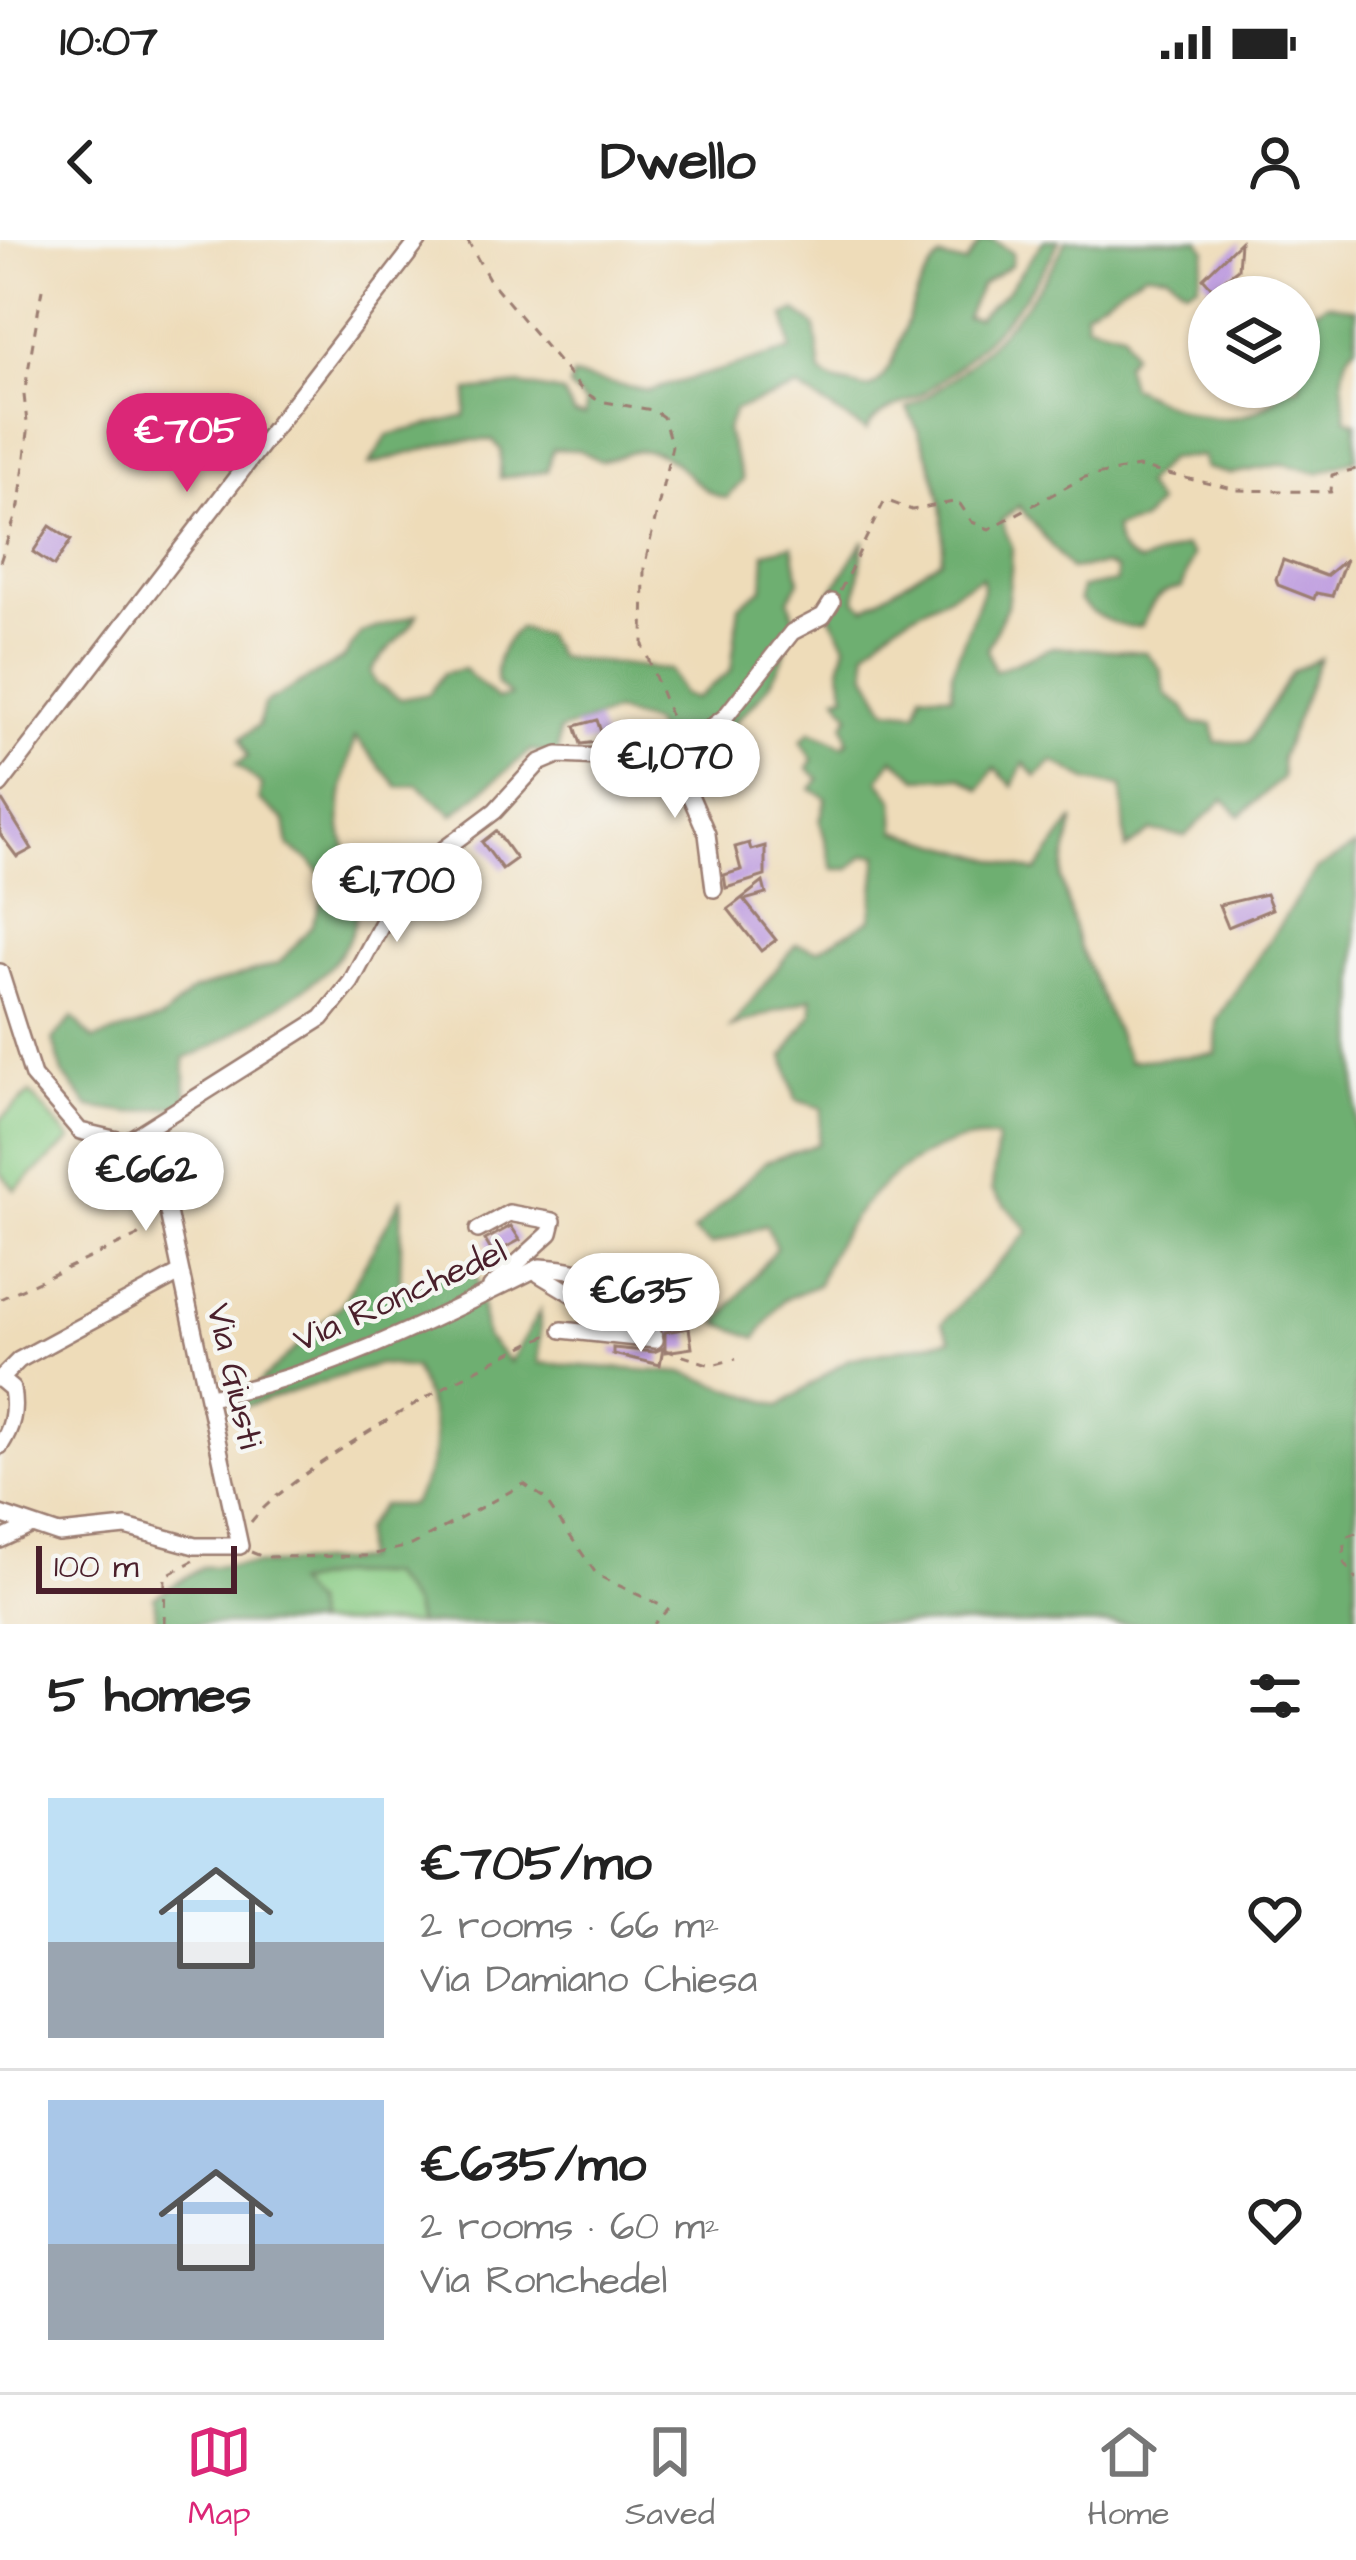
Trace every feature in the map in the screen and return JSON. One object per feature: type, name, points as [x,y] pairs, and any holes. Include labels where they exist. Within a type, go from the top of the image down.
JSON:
[{"type":"street","points":[[0,785],[419,240]]},
{"type":"street","points":[[0,972],[33,1076],[80,1131],[126,1142],[322,1018],[351,982],[407,877],[495,812],[539,763],[558,755],[603,757],[677,745],[725,717],[781,643],[823,616],[832,602]]},
{"type":"street","points":[[677,745],[707,834],[714,889]]},
{"type":"street","name":"Via Giusti","points":[[126,1142],[148,1167],[166,1203],[240,1546]]},
{"type":"street","points":[[478,1230],[509,1214],[547,1215],[553,1221],[550,1233],[484,1294]]},
{"type":"street","name":"Via Ronchedel","points":[[208,1397],[262,1387],[369,1349],[531,1272],[569,1268],[631,1295],[649,1314],[655,1340]]},
{"type":"street","points":[[531,1272],[552,1277],[577,1297],[599,1300]]},
{"type":"street","points":[[0,1446],[12,1428],[14,1399],[12,1389],[0,1379],[19,1360],[72,1336],[180,1273]]},
{"type":"street","points":[[562,1330],[655,1340]]},
{"type":"street","points":[[0,1514],[59,1534],[146,1529],[216,1550],[240,1546]]},
{"type":"street","points":[[0,1540],[30,1526]]},
{"type":"path","points":[[467,240],[490,279],[583,391],[599,401],[653,410],[669,431],[669,468],[644,568],[643,645],[677,745]]},
{"type":"path","points":[[0,562],[20,506],[28,432],[24,395],[42,289]]},
{"type":"path","points":[[832,602],[885,500],[912,510],[958,501],[972,522],[989,529],[1084,477],[1138,467],[1237,490],[1331,492],[1332,475],[1356,469]]},
{"type":"path","points":[[1339,565],[1356,554]]},
{"type":"path","points":[[0,1300],[137,1236],[166,1203]]},
{"type":"path","points":[[562,1330],[488,1362],[270,1501],[252,1519],[240,1546],[263,1557],[368,1556],[412,1545],[524,1484],[544,1498],[597,1575],[668,1610],[654,1624]]},
{"type":"path","points":[[655,1340],[670,1354],[711,1365],[736,1359]]},
{"type":"path","points":[[1356,1533],[1346,1537],[1343,1561],[1356,1580]]},
{"type":"path","points":[[164,1624],[165,1576],[216,1550]]},
{"type":"green space","points":[[993,240],[1013,253],[1011,265],[981,285],[966,317],[977,318],[1007,291],[1044,240],[1059,240],[1036,280],[984,342],[928,390],[877,417],[866,431],[798,388],[734,410],[726,431],[743,480],[727,498],[708,491],[665,456],[647,451],[600,461],[579,450],[553,449],[547,471],[500,478],[501,450],[493,440],[453,441],[369,465],[388,435],[465,416],[468,391],[520,385],[563,393],[574,414],[585,415],[586,403],[569,387],[573,376],[648,391],[791,350],[785,316],[796,311],[815,326],[821,373],[836,382],[872,387],[893,360],[930,270],[941,258],[965,264],[981,241]]},
{"type":"green space","points":[[1066,240],[1199,240],[1206,250],[1200,276],[1188,276],[1188,288],[1168,274],[1145,272],[1085,311],[1086,323],[1123,332],[1132,354],[1124,364],[1130,386],[1170,406],[1211,417],[1231,418],[1261,408],[1320,408],[1320,307],[1328,303],[1356,309],[1356,345],[1346,360],[1343,379],[1346,418],[1356,422],[1356,459],[1318,473],[1284,464],[1230,474],[1205,468],[1202,456],[1168,459],[1144,485],[1157,504],[1141,522],[1115,528],[1121,550],[1140,563],[1185,546],[1193,555],[1182,588],[1156,600],[1142,626],[1108,620],[1079,600],[1081,588],[1116,582],[1116,570],[1105,565],[1070,569],[1019,506],[1001,521],[1012,546],[1011,571],[1007,606],[987,649],[995,671],[1053,647],[1146,652],[1161,670],[1166,695],[1184,707],[1193,724],[1213,724],[1216,742],[1249,742],[1292,672],[1320,658],[1281,758],[1282,778],[1240,816],[1224,799],[1185,836],[1151,831],[1126,849],[1122,786],[1089,781],[1053,761],[1036,777],[1024,763],[1013,786],[994,768],[980,790],[961,777],[918,778],[893,758],[879,780],[894,799],[896,831],[1036,872],[1074,819],[1061,879],[1078,943],[1129,1061],[1216,1054],[1217,1019],[1316,870],[1356,846],[1356,1624],[417,1624],[413,1606],[388,1575],[339,1574],[294,1584],[312,1604],[314,1624],[157,1624],[154,1597],[202,1567],[363,1560],[363,1530],[382,1505],[411,1505],[422,1486],[433,1453],[433,1422],[414,1368],[379,1364],[228,1412],[342,1304],[402,1197],[400,1292],[474,1260],[486,1337],[510,1362],[540,1311],[539,1363],[685,1373],[780,1406],[849,1359],[951,1339],[942,1323],[1029,1231],[992,1190],[997,1138],[938,1149],[886,1182],[845,1231],[818,1285],[783,1300],[756,1338],[718,1323],[776,1248],[766,1225],[711,1245],[693,1232],[765,1162],[818,1144],[822,1108],[796,1100],[784,1056],[812,1014],[812,998],[731,1027],[796,944],[818,950],[871,919],[878,855],[864,855],[850,869],[833,869],[820,821],[826,798],[811,789],[819,779],[808,768],[813,760],[801,741],[811,731],[843,746],[848,741],[844,724],[850,715],[837,696],[846,694],[840,667],[846,644],[824,604],[864,540],[856,600],[865,608],[941,559],[943,521],[936,482],[907,408],[976,357],[1038,287]],"holes":[[[982,577],[983,589],[952,672],[952,695],[922,692],[917,712],[887,709],[867,674],[866,650],[896,623]]]},
{"type":"green space","points":[[793,545],[799,581],[789,599],[796,623],[782,662],[750,707],[727,727],[686,753],[669,750],[652,723],[615,712],[559,731],[558,755],[531,750],[453,815],[417,784],[398,787],[355,737],[340,815],[357,905],[354,926],[334,962],[302,991],[216,1044],[184,1058],[187,1104],[130,1113],[89,1107],[63,1074],[53,1040],[73,1017],[93,1040],[162,1019],[192,991],[279,963],[311,927],[328,884],[310,861],[289,847],[285,821],[259,800],[261,785],[236,764],[248,757],[241,738],[259,725],[264,704],[344,658],[361,633],[417,614],[371,672],[376,684],[401,699],[429,694],[444,673],[464,669],[497,699],[510,696],[497,684],[496,668],[504,646],[519,628],[544,635],[558,657],[670,670],[683,695],[695,699],[731,671],[739,605],[763,588],[765,552]]},
{"type":"green space","points":[[30,1093],[71,1140],[15,1190],[0,1172],[0,1120]]},
{"type":"green space","points":[[338,1574],[388,1575],[413,1606],[417,1624],[314,1624],[312,1604],[293,1584]]},
{"type":"building","points":[[1240,242],[1238,269],[1228,276],[1205,276]]},
{"type":"building","points":[[50,526],[71,540],[54,566],[33,552]]},
{"type":"building","points":[[1346,559],[1332,596],[1316,593],[1314,599],[1278,585],[1276,579],[1283,560],[1326,576]]},
{"type":"building","points":[[597,720],[604,741],[581,744],[575,726]]},
{"type":"building","points":[[0,797],[32,849],[17,857],[0,834]]},
{"type":"building","points":[[496,831],[516,859],[502,869],[482,842]]},
{"type":"building","points":[[749,843],[751,850],[765,846],[765,876],[726,888],[724,875],[741,870],[735,847]]},
{"type":"building","points":[[763,882],[766,894],[744,900],[776,940],[761,951],[728,909]]},
{"type":"building","points":[[1266,894],[1272,909],[1228,927],[1219,905]]},
{"type":"building","points":[[511,1226],[520,1240],[493,1254],[485,1240]]},
{"type":"building","points":[[689,1328],[692,1348],[665,1352],[665,1332]]},
{"type":"building","points":[[613,1348],[654,1352],[663,1348],[660,1365],[613,1354]]}]
